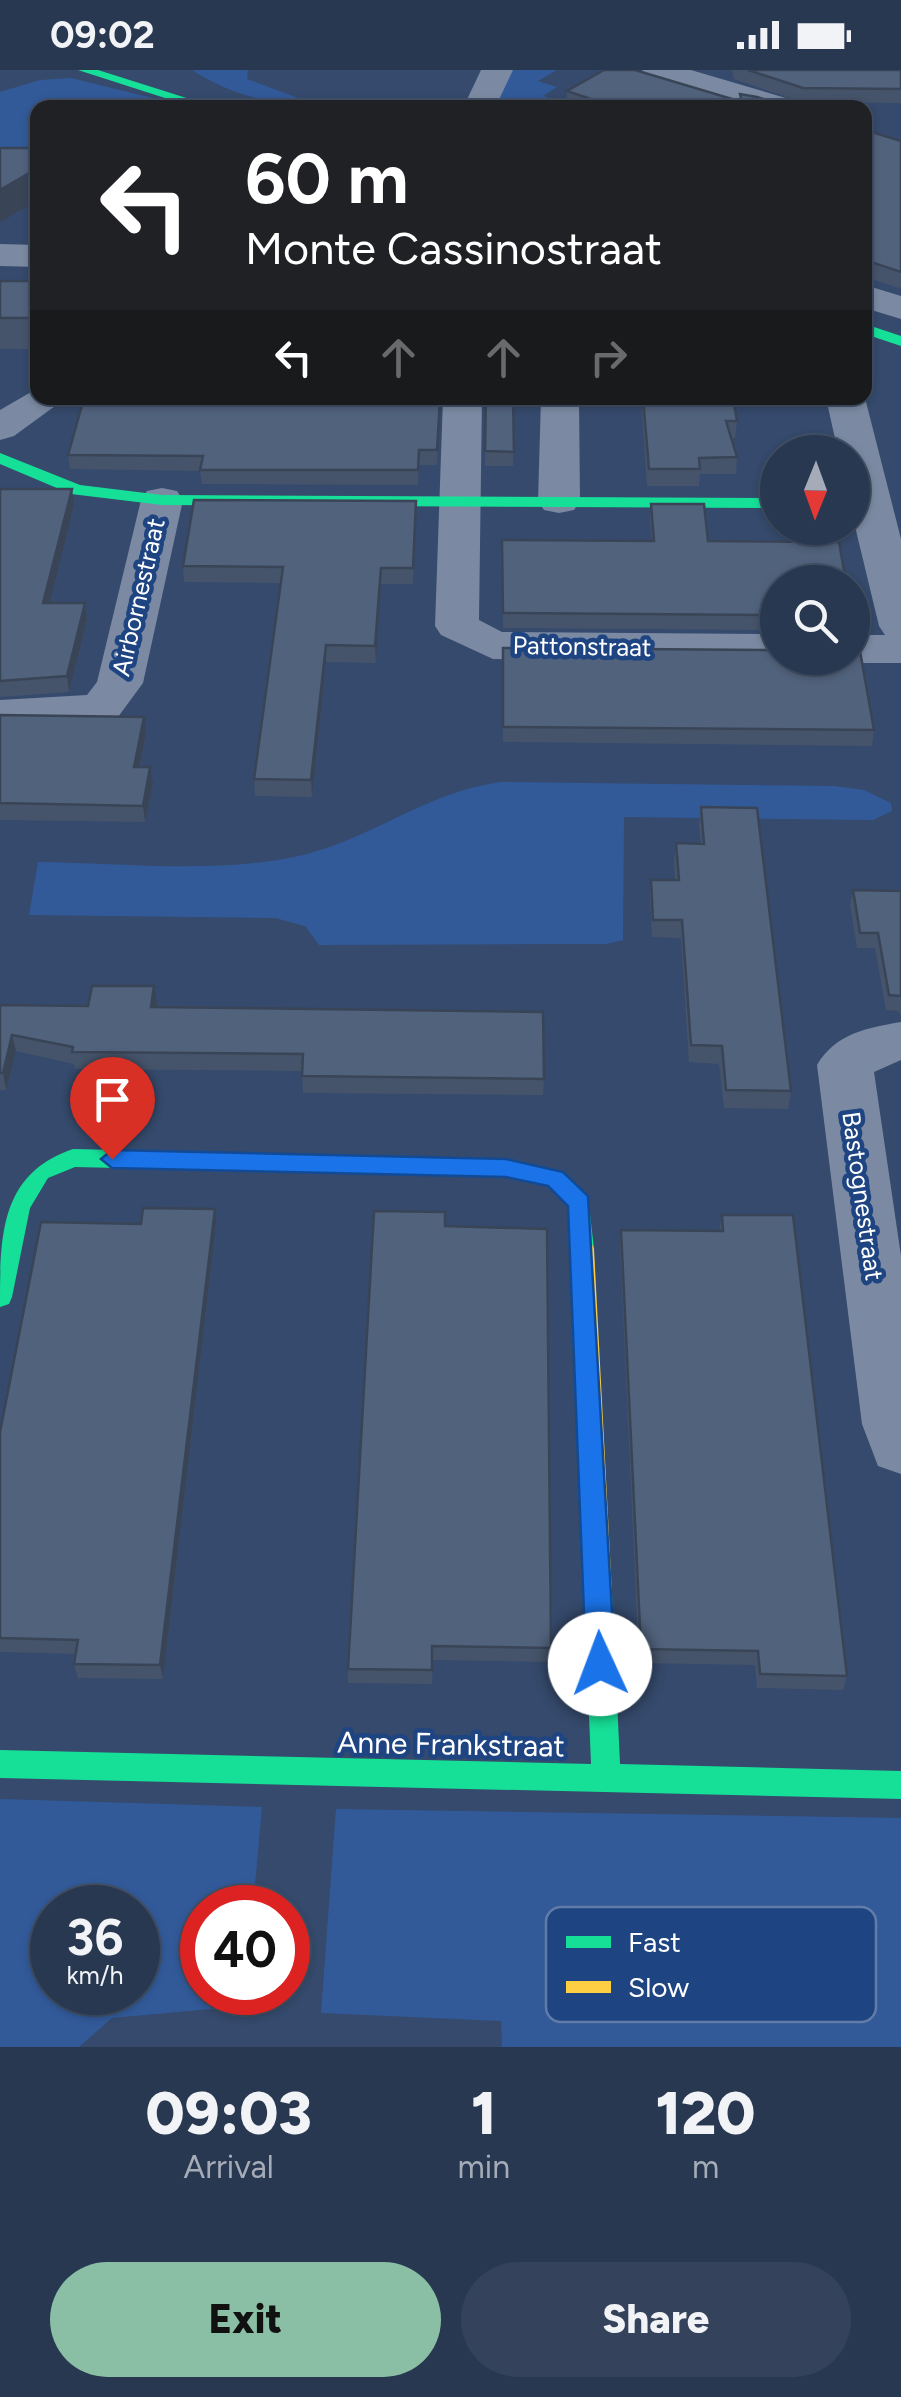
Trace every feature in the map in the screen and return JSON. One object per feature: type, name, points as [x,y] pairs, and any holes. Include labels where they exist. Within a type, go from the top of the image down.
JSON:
[{"type":"street","points":[[84,70],[185,100]]},
{"type":"street","points":[[483,100],[497,70]]},
{"type":"street","points":[[658,70],[759,100]]},
{"type":"street","points":[[679,100],[706,84]]},
{"type":"street","points":[[0,255],[30,256]]},
{"type":"street","points":[[872,298],[901,308]]},
{"type":"street","points":[[872,331],[901,341]]},
{"type":"street","points":[[462,405],[462,501]]},
{"type":"street","points":[[559,405],[559,501]]},
{"type":"street","points":[[846,405],[851,435]]},
{"type":"street","name":"Airbornestraat","points":[[0,458],[76,490],[162,500],[760,503]]},
{"type":"street","name":"Airbornestraat","points":[[0,714],[60,714],[102,707],[120,683],[162,500]]},
{"type":"street","name":"Pattonstraat","points":[[462,501],[457,626],[493,645],[760,648]]},
{"type":"street","points":[[870,529],[901,626]]},
{"type":"street","points":[[870,649],[901,649]]},
{"type":"street","name":"Bastognestraat","points":[[901,1041],[868,1047],[845,1065],[894,1424],[901,1447]]},
{"type":"street","points":[[0,1298],[18,1207],[40,1172],[73,1158],[506,1168],[555,1178],[580,1203],[606,1778]]},
{"type":"street","name":"Anne Frankstraat","points":[[0,1764],[901,1785]]},
{"type":"shaded area","points":[[192,70],[248,70],[247,79],[304,100],[263,100]]},
{"type":"shaded area","points":[[511,70],[557,70],[538,81],[557,87],[543,96],[555,100],[496,100]]},
{"type":"shaded area","points":[[71,78],[161,100],[30,100],[30,172],[0,172],[0,92],[40,80]]},
{"type":"shaded area","points":[[501,782],[834,786],[864,790],[891,803],[892,811],[873,820],[624,817],[623,940],[606,944],[319,945],[305,926],[275,918],[29,915],[38,862],[207,866],[275,860],[332,846],[425,804]]},
{"type":"shaded area","points":[[0,1799],[262,1807],[255,1885],[180,1885],[180,2012],[160,2014],[160,1885],[30,1885],[30,2015],[145,2015],[112,2018],[79,2047],[0,2047]]},
{"type":"shaded area","points":[[336,1809],[901,1818],[901,2047],[502,2047],[501,2021],[321,2013]]},
{"type":"building","points":[[604,70],[635,70],[735,100],[585,100],[588,98],[567,91]]},
{"type":"building","points":[[748,70],[901,70],[901,89],[803,88]]},
{"type":"building","points":[[740,94],[767,100],[742,100]]},
{"type":"building","points":[[872,132],[901,141],[901,272],[872,262]]},
{"type":"building","points":[[0,148],[30,148],[30,173],[0,190]]},
{"type":"building","points":[[0,281],[30,281],[30,318],[0,318]]},
{"type":"building","points":[[82,405],[440,405],[437,450],[419,450],[418,470],[200,470],[203,456],[68,455]]},
{"type":"building","points":[[486,405],[513,405],[514,452],[485,451]]},
{"type":"building","points":[[644,405],[734,405],[737,421],[726,421],[737,457],[699,458],[700,469],[649,469]]},
{"type":"building","points":[[0,489],[72,489],[43,603],[85,603],[67,676],[0,681]]},
{"type":"building","points":[[194,500],[416,501],[413,568],[381,568],[375,646],[326,645],[311,780],[254,779],[283,567],[183,566]]},
{"type":"building","points":[[651,504],[704,504],[708,541],[840,545],[843,565],[760,565],[760,615],[503,613],[502,540],[654,541]]},
{"type":"building","points":[[503,648],[760,650],[760,675],[864,675],[874,730],[503,727]]},
{"type":"building","points":[[0,715],[144,717],[134,767],[150,767],[143,806],[0,803]]},
{"type":"building","points":[[701,807],[757,808],[791,1091],[726,1090],[722,1046],[691,1045],[682,920],[653,920],[651,880],[679,880],[676,843],[704,844]]},
{"type":"building","points":[[853,890],[901,891],[901,996],[889,995],[878,933],[860,933]]},
{"type":"building","points":[[92,986],[154,986],[151,1007],[543,1012],[544,1079],[302,1076],[303,1054],[72,1052],[73,1047],[12,1035],[0,1073],[0,1005],[88,1006]]},
{"type":"building","points":[[143,1208],[215,1209],[160,1665],[74,1664],[78,1640],[0,1638],[0,1432],[41,1222],[141,1224]]},
{"type":"building","points":[[374,1211],[445,1212],[445,1226],[547,1229],[551,1648],[432,1646],[432,1670],[348,1669]]},
{"type":"building","points":[[722,1215],[793,1215],[847,1676],[760,1674],[758,1651],[641,1649],[621,1230],[723,1231]]},
{"type":"traffic: fast","points":[[84,70],[185,100]]},
{"type":"traffic: fast","points":[[872,331],[901,341]]},
{"type":"traffic: fast","points":[[0,458],[77,490],[162,500],[760,503]]},
{"type":"traffic: fast","points":[[0,1297],[18,1207],[40,1172],[73,1158],[506,1168],[555,1179],[580,1203],[582,1249]]},
{"type":"traffic: fast","points":[[598,1593],[606,1778]]},
{"type":"traffic: fast","points":[[0,1764],[901,1785]]},
{"type":"traffic: slow","points":[[582,1249],[598,1593]]},
{"type":"route","points":[[112,1159],[506,1168],[555,1178],[580,1203],[600,1664]]}]
